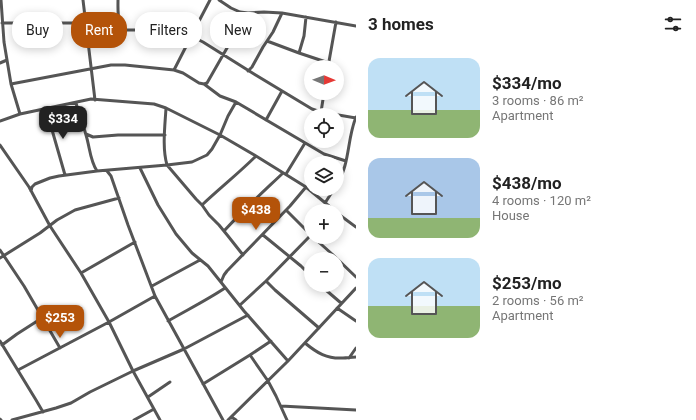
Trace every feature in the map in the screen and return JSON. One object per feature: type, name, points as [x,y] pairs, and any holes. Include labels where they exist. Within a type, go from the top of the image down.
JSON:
[{"type":"street","points":[[0,0],[4,42],[11,84],[20,114]]},
{"type":"street","points":[[83,0],[84,12]]},
{"type":"street","points":[[118,0],[119,12]]},
{"type":"street","points":[[202,16],[210,0]]},
{"type":"street","points":[[219,0],[240,12]]},
{"type":"street","points":[[266,12],[282,13],[356,26]]},
{"type":"street","points":[[248,71],[252,67],[267,40],[274,32],[282,13]]},
{"type":"street","points":[[299,53],[304,36],[306,17]]},
{"type":"street","points":[[329,60],[336,22]]},
{"type":"street","points":[[2,23],[71,23]]},
{"type":"street","points":[[267,40],[299,53],[322,60]]},
{"type":"street","points":[[202,42],[310,108]]},
{"type":"street","points":[[89,48],[95,100]]},
{"type":"street","points":[[174,70],[185,48]]},
{"type":"street","points":[[204,84],[207,83],[227,48]]},
{"type":"street","points":[[0,63],[7,60]]},
{"type":"street","points":[[11,84],[111,65],[174,70],[183,73],[199,83],[204,84],[220,96],[236,102],[304,142]]},
{"type":"street","points":[[266,120],[282,91]]},
{"type":"street","points":[[0,121],[20,114],[91,99],[154,104],[166,108],[220,135],[304,186]]},
{"type":"street","points":[[76,102],[86,134],[91,158],[97,171]]},
{"type":"street","points":[[31,191],[32,187],[43,180],[50,178],[97,171],[192,162],[207,155],[212,149],[236,102]]},
{"type":"street","points":[[166,108],[165,135],[166,160],[168,165],[244,255]]},
{"type":"street","points":[[46,109],[65,176]]},
{"type":"street","points":[[344,116],[356,118],[344,168]]},
{"type":"street","points":[[86,134],[93,137],[118,135],[165,135]]},
{"type":"street","points":[[224,231],[241,212],[285,173],[304,144]]},
{"type":"street","points":[[0,145],[31,191],[50,226],[81,274],[109,322],[133,371],[160,420]]},
{"type":"street","points":[[314,148],[324,154],[346,161]]},
{"type":"street","points":[[202,205],[244,169],[256,156]]},
{"type":"street","points":[[140,168],[158,205],[176,234],[186,246],[208,266],[288,361]]},
{"type":"street","points":[[107,171],[111,176],[155,296],[223,420]]},
{"type":"street","points":[[221,282],[224,275],[263,235],[304,189]]},
{"type":"street","points":[[317,196],[325,203],[330,196]]},
{"type":"street","points":[[0,258],[40,234],[58,220],[75,210],[118,198]]},
{"type":"street","points":[[286,210],[304,228]]},
{"type":"street","points":[[344,218],[356,227]]},
{"type":"street","points":[[263,235],[304,269]]},
{"type":"street","points":[[81,274],[135,242]]},
{"type":"street","points":[[240,305],[304,243]]},
{"type":"street","points":[[321,244],[356,277]]},
{"type":"street","points":[[0,250],[24,286],[60,348]]},
{"type":"street","points":[[152,286],[200,260]]},
{"type":"street","points":[[266,281],[274,290],[319,328]]},
{"type":"street","points":[[168,321],[225,288]]},
{"type":"street","points":[[229,419],[288,361],[356,288]]},
{"type":"street","points":[[328,292],[342,304]]},
{"type":"street","points":[[352,292],[356,294]]},
{"type":"street","points":[[18,370],[155,296]]},
{"type":"street","points":[[337,308],[356,321]]},
{"type":"street","points":[[12,420],[71,403],[133,371],[184,349],[248,314]]},
{"type":"street","points":[[2,345],[42,318]]},
{"type":"street","points":[[0,341],[43,412]]},
{"type":"street","points":[[203,384],[271,341]]},
{"type":"street","points":[[305,343],[322,355],[336,358],[356,357]]},
{"type":"street","points":[[349,358],[356,348]]},
{"type":"street","points":[[250,355],[268,381],[287,420]]},
{"type":"street","points":[[148,397],[170,382]]},
{"type":"street","points":[[281,406],[356,410]]},
{"type":"street","points":[[134,420],[154,409]]},
{"type":"street","points":[[229,419],[233,418],[236,420]]}]
